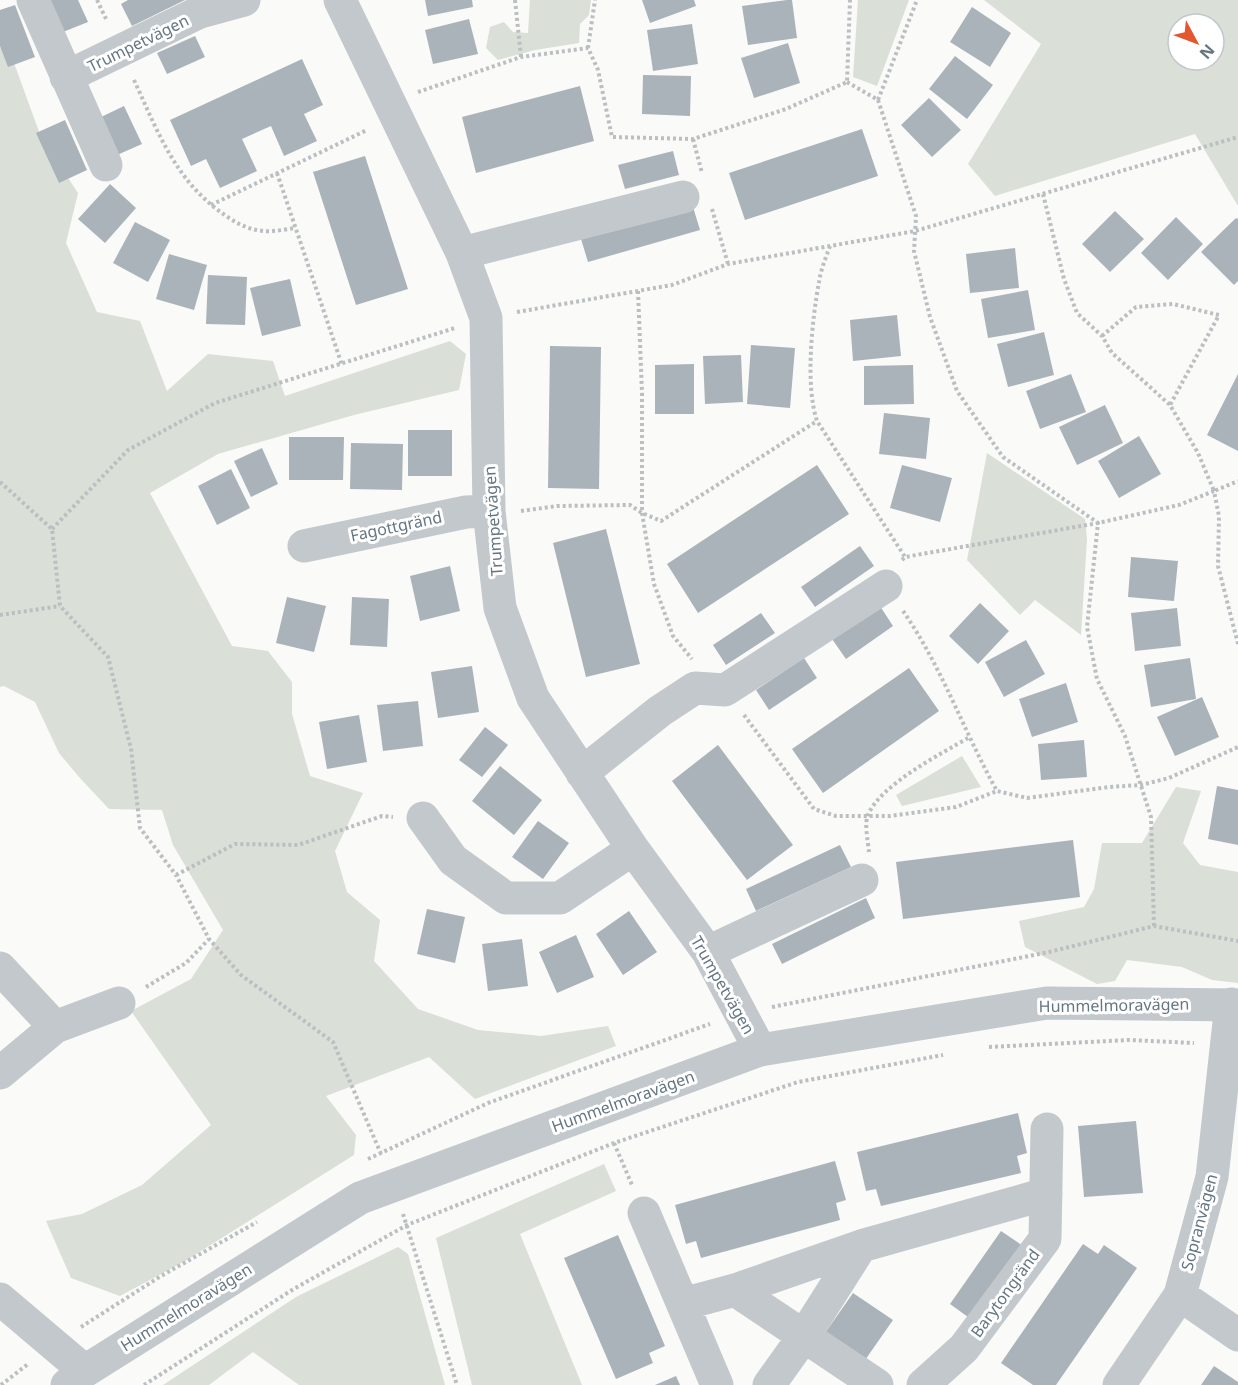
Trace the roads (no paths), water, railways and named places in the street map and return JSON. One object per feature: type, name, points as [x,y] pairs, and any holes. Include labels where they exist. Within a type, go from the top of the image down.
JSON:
[{"type":"street","points":[[33,0],[106,165]]},
{"type":"street","name":"Trumpetvägen","points":[[66,76],[200,12],[244,0]]},
{"type":"street","name":"Trumpetvägen","points":[[340,0],[462,253],[486,318],[489,511],[500,608],[533,698],[633,849],[708,952],[760,1050]]},
{"type":"street","points":[[462,253],[683,197]]},
{"type":"street","name":"Fagottgränd","points":[[304,546],[466,512],[489,511]]},
{"type":"street","points":[[582,773],[660,711],[695,688],[725,690],[886,585]]},
{"type":"street","points":[[423,818],[453,860],[506,898],[560,898],[633,849]]},
{"type":"street","points":[[708,952],[862,880]]},
{"type":"street","points":[[0,968],[55,1027]]},
{"type":"street","points":[[0,1073],[55,1027],[119,1003]]},
{"type":"street","name":"Hummelmoravägen","points":[[76,1378],[360,1198],[760,1050],[1047,1003],[1234,1005]]},
{"type":"street","name":"Sopranvägen","points":[[1119,1385],[1180,1295],[1212,1177],[1226,1045],[1234,1005]]},
{"type":"street","name":"Barytongränd","points":[[927,1381],[964,1348],[1045,1239],[1047,1129]]},
{"type":"street","points":[[682,1304],[735,1290],[861,1246],[1046,1194]]},
{"type":"street","points":[[644,1213],[717,1385]]},
{"type":"street","points":[[769,1385],[804,1336],[861,1246]]},
{"type":"street","points":[[735,1290],[877,1385]]},
{"type":"street","points":[[1180,1295],[1238,1335]]},
{"type":"street","points":[[0,1299],[76,1378]]},
{"type":"street","name":"Barytongränd","points":[[927,1381],[965,1385]]}]
